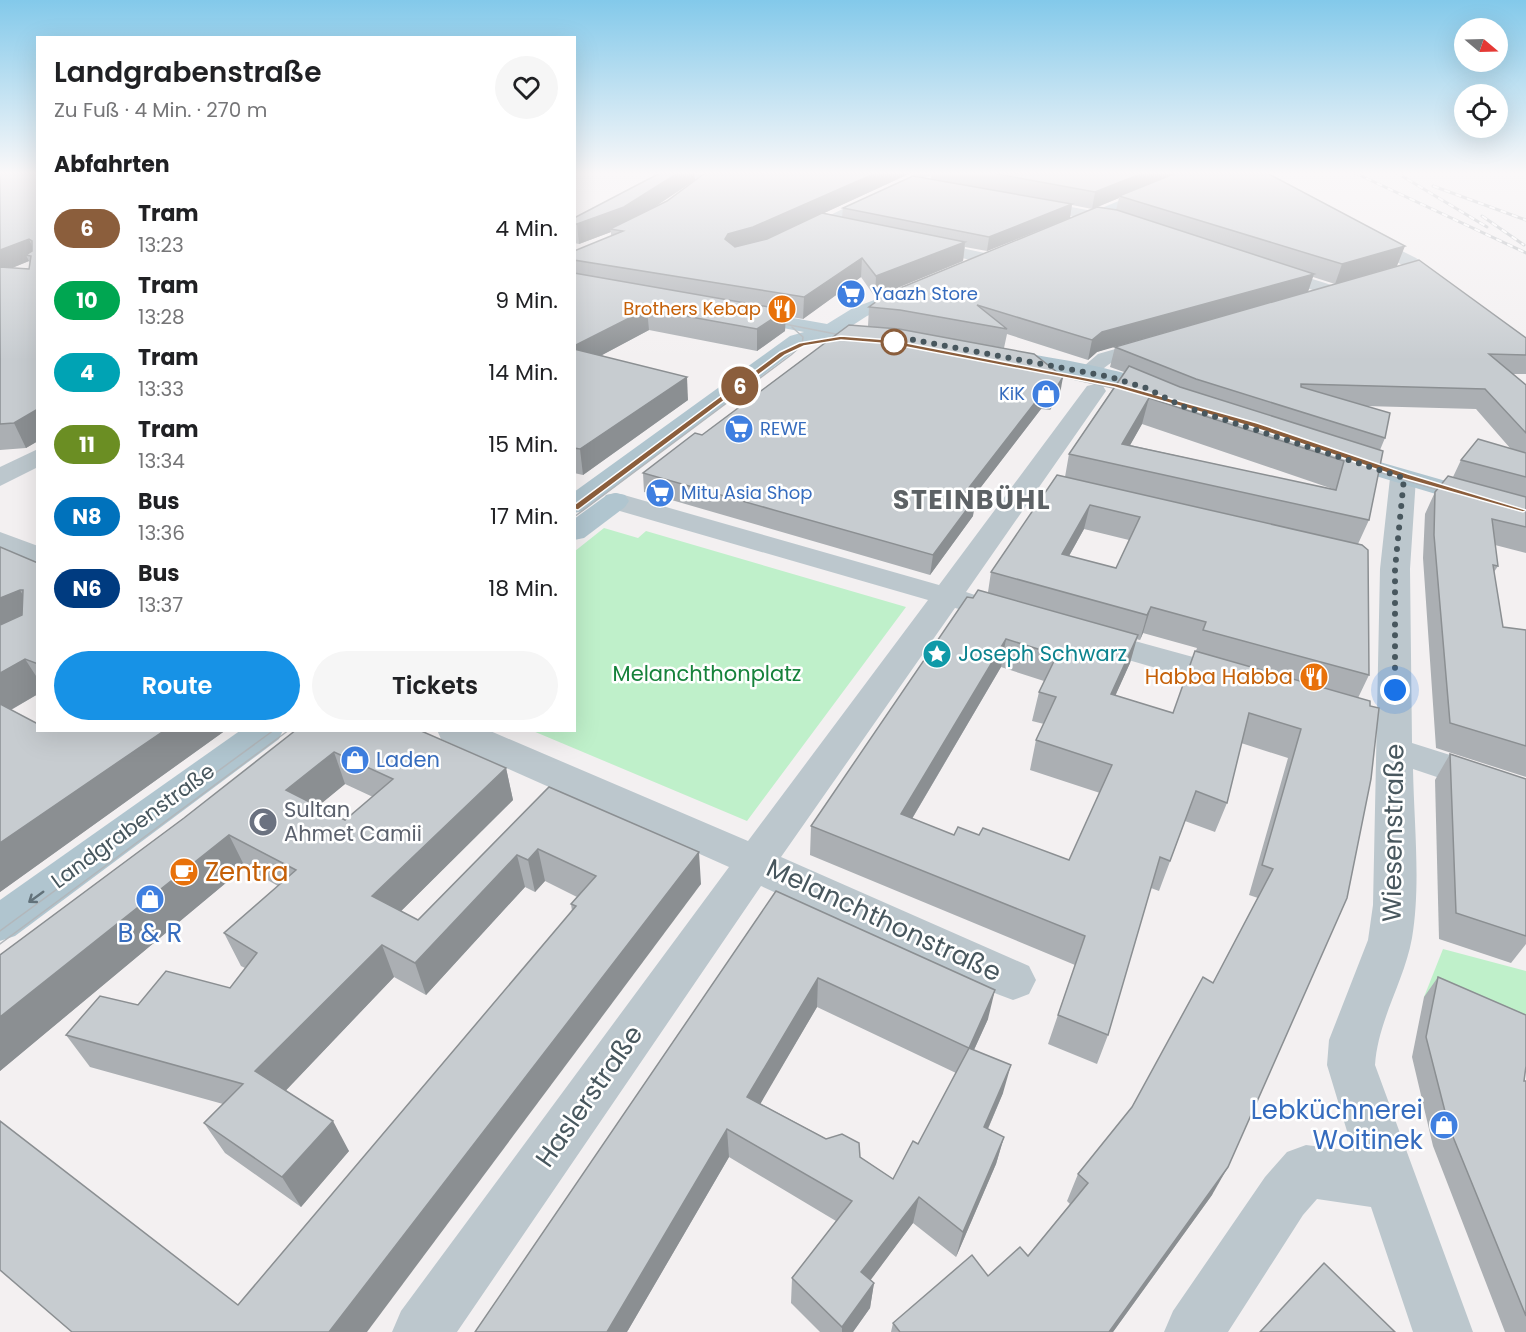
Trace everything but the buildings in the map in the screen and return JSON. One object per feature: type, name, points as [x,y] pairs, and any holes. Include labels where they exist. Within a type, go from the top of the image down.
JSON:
[{"type":"main road","points":[[966,268],[994,257]]},
{"type":"main road","points":[[576,527],[588,498],[797,340],[830,331],[860,312],[928,284]]},
{"type":"main road","points":[[722,311],[830,331],[854,344],[903,346]]},
{"type":"main road","points":[[773,383],[815,351],[830,331]]},
{"type":"main road","points":[[981,361],[1091,381]]},
{"type":"main road","points":[[588,498],[733,414]]},
{"type":"main road","points":[[1320,451],[1526,513]]},
{"type":"main road","name":"Landgrabenstraße","points":[[233,799],[281,738]]},
{"type":"main road","name":"Landgrabenstraße","points":[[0,923],[281,738]]},
{"type":"street","points":[[779,243],[796,235]]},
{"type":"street","points":[[1362,235],[1418,268],[1463,302]]},
{"type":"street","points":[[908,242],[994,257]]},
{"type":"street","points":[[1257,266],[1335,292]]},
{"type":"street","points":[[1389,276],[1418,268]]},
{"type":"street","points":[[1298,302],[1356,285]]},
{"type":"street","points":[[459,732],[756,861],[948,597],[1040,485],[1091,381],[1106,357],[1171,339]]},
{"type":"street","name":"Wiesenstraße","points":[[1404,478],[1383,567],[1383,731],[1394,905],[1390,940],[1353,1040],[1351,1065],[1443,1332]]},
{"type":"street","points":[[588,498],[994,610]]},
{"type":"street","points":[[0,540],[36,555]]},
{"type":"street","points":[[1062,630],[1257,687]]},
{"type":"street","points":[[1383,731],[1526,793]]},
{"type":"street","name":"Melanchthonstraße","points":[[756,861],[776,875],[1013,980]]},
{"type":"street","name":"Haslerstraße","points":[[422,1332],[756,861]]},
{"type":"street","points":[[1194,1332],[1284,1196],[1306,1171],[1390,1183]]},
{"type":"green space","name":"Melanchthonplatz","points":[[604,528],[638,538],[646,531],[906,607],[747,821],[535,732],[576,732],[576,550]]},
{"type":"green space","points":[[1443,949],[1526,971],[1526,1040],[1424,997]]},
{"type":"tram line","points":[[769,321],[851,337]]},
{"type":"tram line","points":[[792,327],[803,337],[801,346]]},
{"type":"tram line","points":[[801,346],[836,338]]},
{"type":"tram line","name":"6","points":[[576,507],[721,402],[782,354],[816,341],[841,338],[891,342],[1116,385],[1254,425],[1405,476],[1526,510]]},
{"type":"tram line","points":[[576,516],[801,346]]},
{"type":"tram line","points":[[795,347],[801,346]]},
{"type":"tram line","points":[[1046,373],[1131,392]]},
{"type":"tram line","points":[[1362,467],[1454,495]]},
{"type":"tram line","points":[[0,931],[271,732]]},
{"type":"tram line","points":[[0,944],[286,732]]},
{"type":"railway","points":[[1488,235],[1526,253]]},
{"type":"railway","points":[[1510,235],[1524,245]]},
{"type":"place","name":"Yaazh Store","points":[[851,294]]},
{"type":"place","name":"Brothers Kebap","points":[[782,309]]},
{"type":"place","name":"KiK","points":[[1046,394]]},
{"type":"place","name":"REWE","points":[[739,429]]},
{"type":"place","name":"Mitu Asia Shop","points":[[660,493]]},
{"type":"place","name":"Joseph Schwarz","points":[[937,654]]},
{"type":"place","name":"Habba Habba","points":[[1314,677]]},
{"type":"place","name":"Laden","points":[[355,760]]},
{"type":"place","name":"Sultan Ahmet Camii","points":[[263,822]]},
{"type":"place","name":"Zentra","points":[[184,872]]},
{"type":"place","name":"B & R","points":[[150,899]]},
{"type":"place","name":"Lebküchnerei Woitinek","points":[[1444,1125]]},
{"type":"district","name":"STEINBÜHL","points":[[972,500]]},
{"type":"route","points":[[894,342],[898,337],[1110,377],[1146,388],[1182,406],[1404,478],[1395,569],[1395,690]]}]
